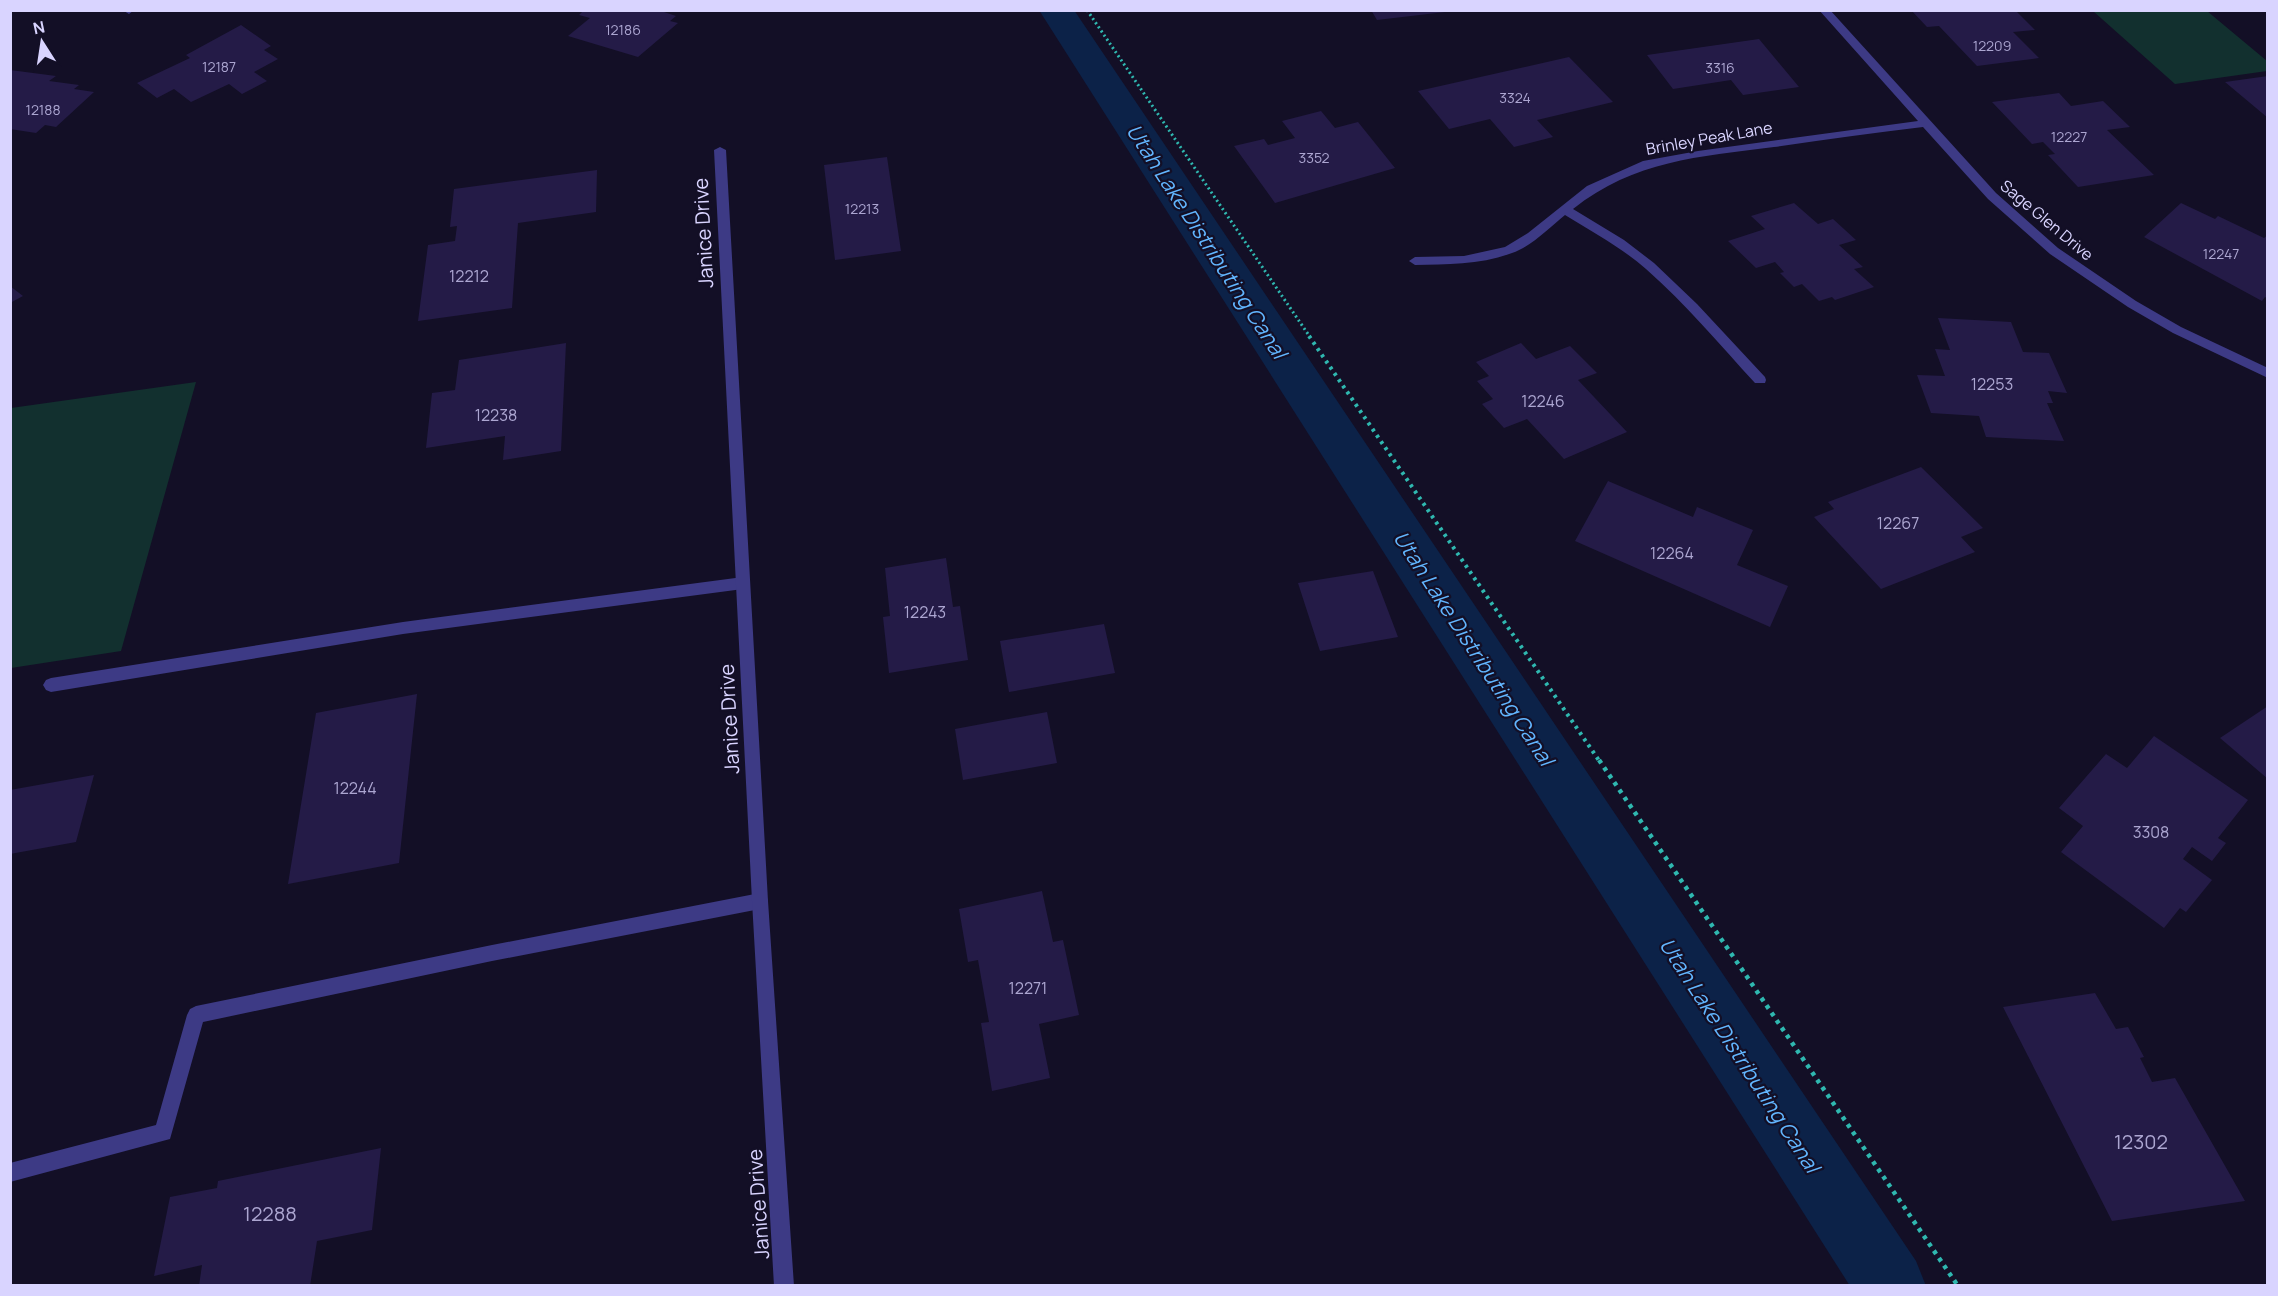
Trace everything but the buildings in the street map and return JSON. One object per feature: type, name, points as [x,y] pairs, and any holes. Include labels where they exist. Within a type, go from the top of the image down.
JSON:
[{"type":"street","name":"Sage Glen Drive","points":[[1824,10],[1992,196],[2054,251],[2132,304],[2168,325],[2268,374]]},
{"type":"street","name":"Brinley Peak Lane","points":[[1415,261],[1464,260],[1509,250],[1532,236],[1591,189],[1618,175],[1672,158],[1925,123]]},
{"type":"street","name":"Janice Drive","points":[[720,150],[742,583],[784,1286]]},
{"type":"street","points":[[1565,210],[1605,233],[1648,265],[1672,286],[1760,380]]},
{"type":"street","points":[[51,685],[403,628],[742,583]]},
{"type":"street","points":[[10,1173],[163,1132],[196,1015],[492,953],[760,901]]},
{"type":"path","points":[[1088,10],[1958,1286]]},
{"type":"green space","points":[[2093,11],[2207,11],[2267,61],[2267,71],[2175,84]]},
{"type":"green space","points":[[196,382],[121,651],[11,668],[11,408]]},
{"type":"waterway","name":"Utah Lake Distributing Canal","points":[[1056,10],[1891,1286]]}]
